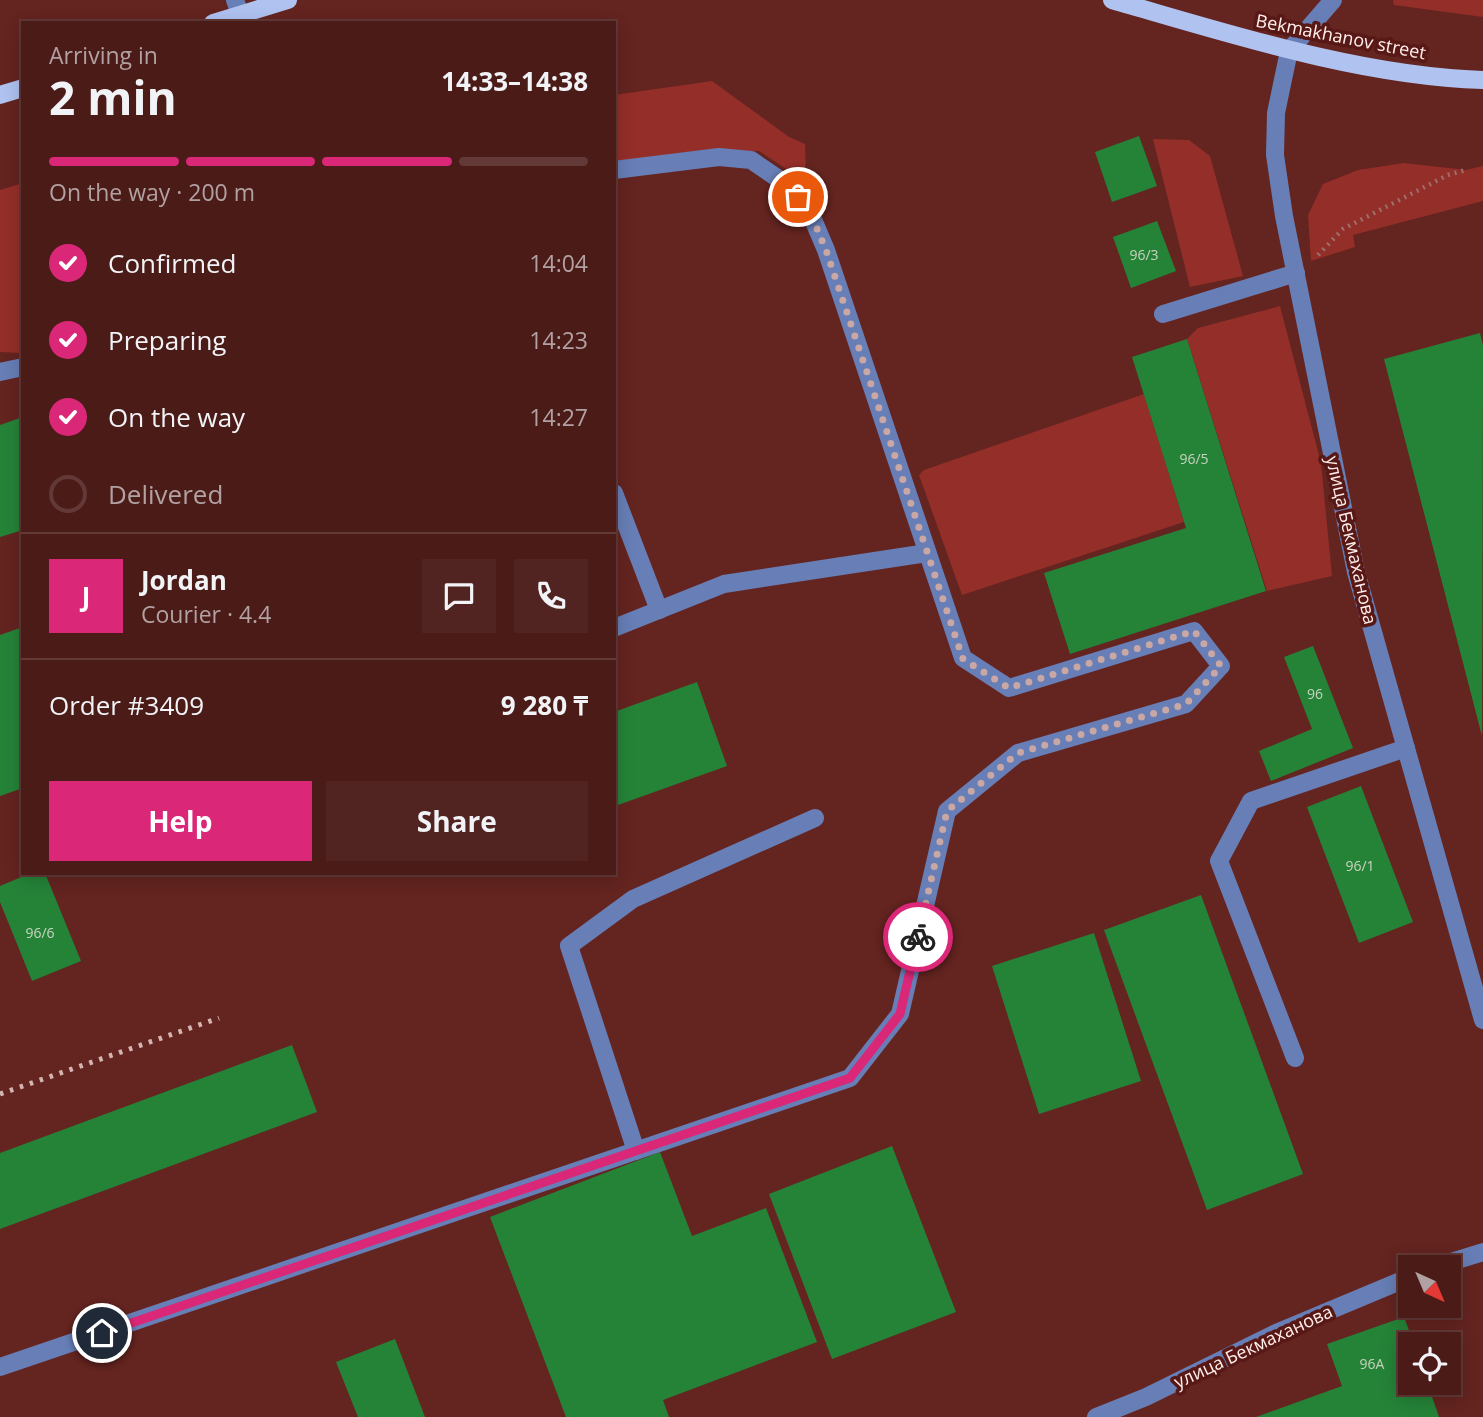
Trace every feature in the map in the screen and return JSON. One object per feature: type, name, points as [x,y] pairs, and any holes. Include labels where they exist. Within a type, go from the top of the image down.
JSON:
[{"type":"main road","points":[[216,21],[238,7],[288,0]]},
{"type":"main road","name":"Bekmakhanov street","points":[[1112,0],[1289,51],[1448,79],[1483,80]]},
{"type":"main road","points":[[0,96],[21,89]]},
{"type":"street","points":[[1289,51],[1333,0]]},
{"type":"street","name":"улица Бекмаханова","points":[[1289,51],[1276,113],[1275,155],[1296,273],[1356,572],[1483,1020]]},
{"type":"street","points":[[0,1367],[850,1078],[900,1014],[947,811],[1018,753],[1186,704],[1221,666],[1194,631],[1009,688],[963,659],[826,250],[809,210],[786,184],[751,160],[719,157],[616,170]]},
{"type":"street","points":[[1163,314],[1296,273]]},
{"type":"street","points":[[0,372],[21,367]]},
{"type":"street","points":[[616,497],[659,610]]},
{"type":"street","points":[[616,627],[724,584],[928,553]]},
{"type":"street","points":[[1295,1058],[1219,861],[1251,801],[1406,748]]},
{"type":"street","points":[[636,1151],[569,946],[633,899],[815,818]]},
{"type":"street","points":[[1461,1259],[1483,1252]]},
{"type":"street","name":"улица Бекмаханова","points":[[1097,1417],[1146,1397],[1276,1333],[1398,1282]]},
{"type":"path","points":[[1296,273],[1328,247],[1343,229],[1448,175],[1466,170]]},
{"type":"shaded area","points":[[1393,0],[1483,0],[1483,17],[1394,5]]},
{"type":"shaded area","points":[[712,81],[789,137],[805,144],[806,182],[759,151],[616,162],[616,95]]},
{"type":"shaded area","points":[[1153,139],[1189,140],[1210,156],[1243,276],[1190,287]]},
{"type":"shaded area","points":[[1404,163],[1466,170],[1483,166],[1483,201],[1353,235],[1355,247],[1311,261],[1308,215],[1323,184],[1358,170]]},
{"type":"shaded area","points":[[21,184],[21,353],[0,352],[0,190]]},
{"type":"shaded area","points":[[1280,306],[1321,463],[1332,576],[1267,591],[1187,339],[1198,328]]},
{"type":"shaded area","points":[[1144,394],[1184,522],[962,595],[919,475],[924,470]]},
{"type":"building","points":[[1139,136],[1157,186],[1112,202],[1095,152]]},
{"type":"building","points":[[1157,221],[1176,271],[1131,288],[1113,237]]},
{"type":"building","points":[[1480,333],[1483,346],[1482,736],[1384,359]]},
{"type":"building","points":[[1187,339],[1266,591],[1070,654],[1044,573],[1186,528],[1132,357]]},
{"type":"building","points":[[21,418],[21,531],[0,537],[0,425]]},
{"type":"building","points":[[21,628],[21,789],[0,796],[0,635]]},
{"type":"building","points":[[1313,646],[1353,748],[1271,781],[1259,751],[1312,729],[1284,657]]},
{"type":"building","points":[[697,682],[727,766],[618,805],[616,711]]},
{"type":"building","points":[[1361,786],[1413,922],[1359,943],[1307,807]]},
{"type":"building","points":[[26,875],[46,875],[81,961],[32,981],[0,902],[0,886]]},
{"type":"building","points":[[1201,895],[1303,1174],[1207,1210],[1104,930]]},
{"type":"building","points":[[1094,933],[1141,1081],[1039,1114],[992,966]]},
{"type":"building","points":[[292,1045],[317,1112],[0,1229],[0,1153]]},
{"type":"building","points":[[892,1146],[956,1312],[832,1359],[769,1194]]},
{"type":"building","points":[[660,1152],[692,1236],[766,1208],[817,1342],[663,1400],[669,1417],[566,1417],[490,1217]]},
{"type":"building","points":[[1404,1318],[1410,1332],[1398,1332],[1398,1395],[1431,1395],[1439,1417],[1256,1417],[1342,1386],[1327,1344]]},
{"type":"building","points":[[395,1339],[425,1417],[358,1417],[336,1362]]},
{"type":"railway","points":[[0,1094],[219,1018]]},
{"type":"way so far","points":[[798,197],[809,210],[826,250],[963,659],[1009,688],[1194,631],[1221,666],[1186,704],[1018,753],[947,811],[918,937]]},
{"type":"route","points":[[102,1333],[850,1078],[900,1014],[918,937]]}]
